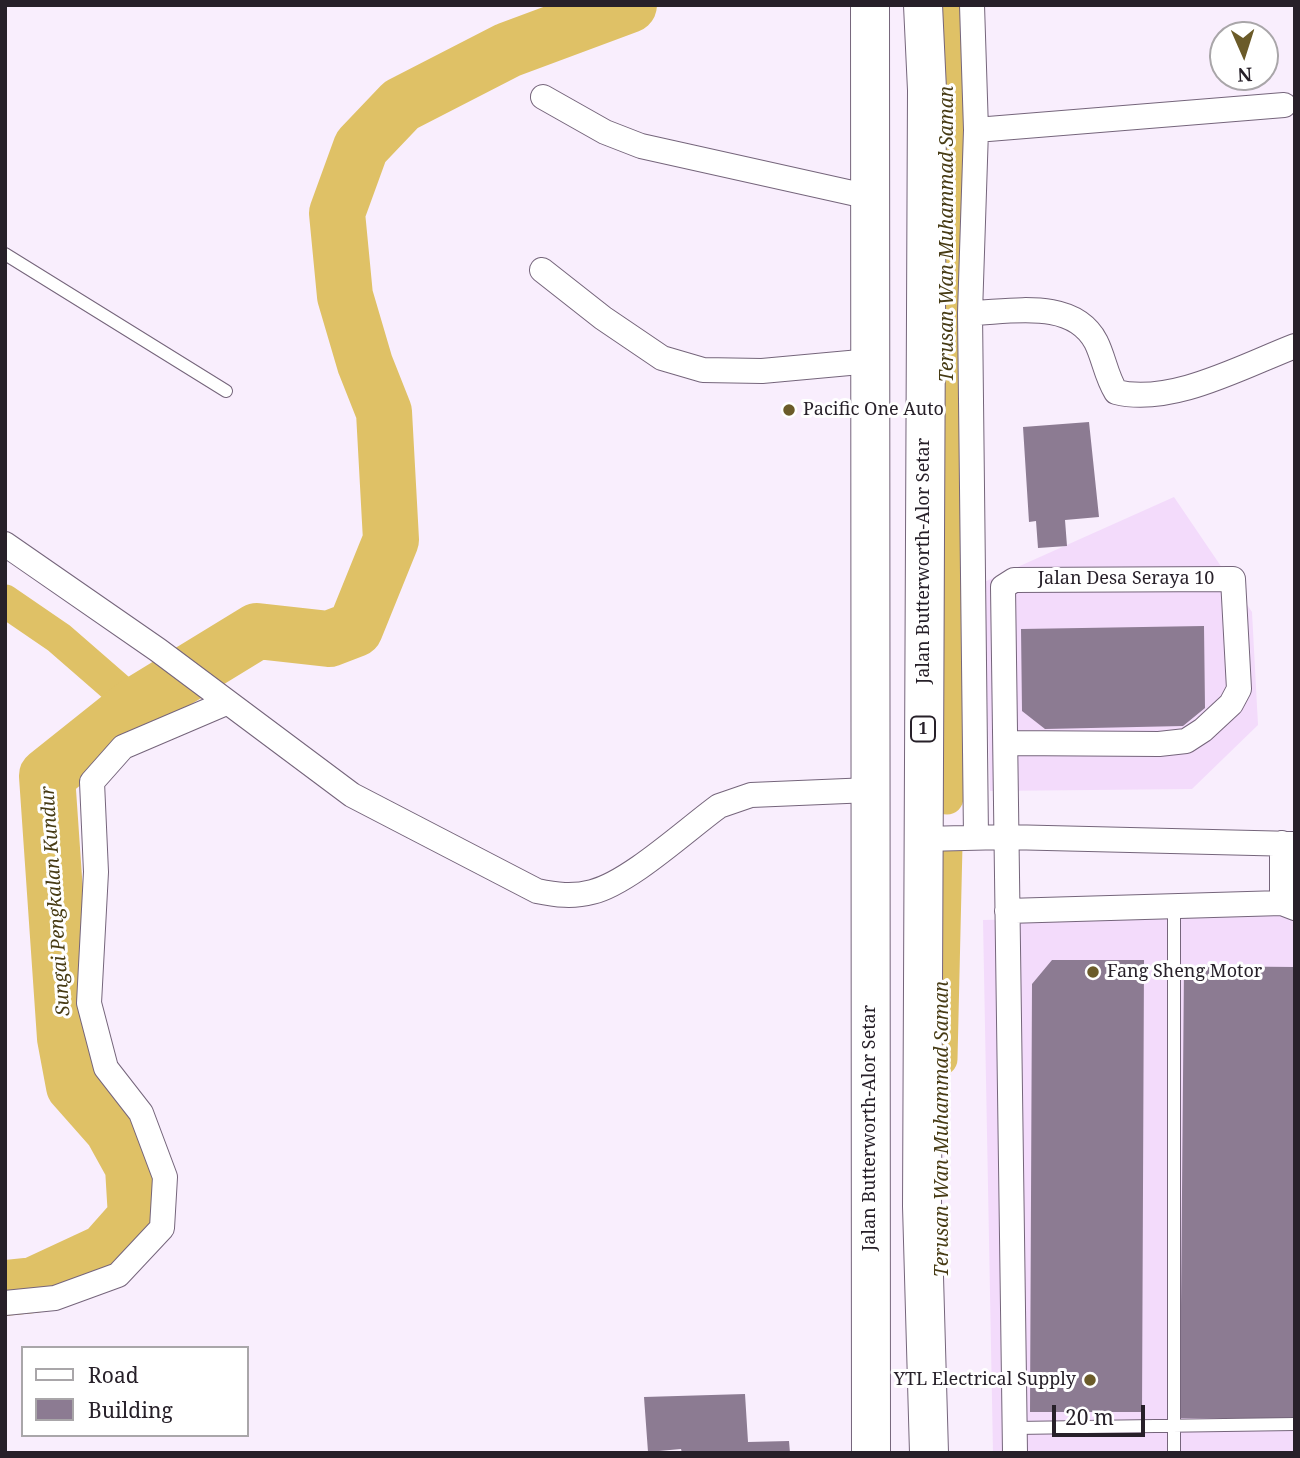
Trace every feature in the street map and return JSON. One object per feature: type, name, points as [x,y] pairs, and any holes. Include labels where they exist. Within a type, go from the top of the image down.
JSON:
[{"type":"main road","name":"Jalan Butterworth-Alor Setar","points":[[870,5],[871,1453]]},
{"type":"main road","name":"Jalan Butterworth-Alor Setar","points":[[923,5],[927,90],[922,1206],[929,1453]]},
{"type":"street","points":[[972,5],[976,130],[970,313],[976,837]]},
{"type":"street","points":[[543,97],[605,132],[641,146],[870,198]]},
{"type":"street","points":[[976,130],[1284,105]]},
{"type":"street","points":[[542,270],[603,318],[662,358],[693,367],[762,371],[871,361]]},
{"type":"street","points":[[970,313],[1061,311],[1086,327],[1097,343],[1108,378],[1116,392],[1133,397],[1178,391],[1295,346]]},
{"type":"street","points":[[5,544],[158,650],[352,795],[537,891],[560,896],[594,892],[609,886],[729,800],[751,795],[870,790]]},
{"type":"street","name":"Jalan Desa Seraya 10","points":[[1233,579],[1239,689],[1231,704],[1203,730],[1186,741],[1159,744],[1006,743],[1003,635],[1003,586],[1014,580],[1233,579]]},
{"type":"street","points":[[972,635],[1003,635]]},
{"type":"street","points":[[5,1303],[55,1298],[118,1275],[162,1228],[165,1177],[141,1113],[106,1068],[89,1003],[96,872],[92,782],[123,747],[226,703]]},
{"type":"street","points":[[1006,743],[1015,1453]]},
{"type":"street","points":[[923,839],[1006,837],[1288,843],[1288,905],[1174,904],[1007,911]]},
{"type":"lane","points":[[5,254],[226,391]]},
{"type":"lane","points":[[1174,904],[1174,1453]]},
{"type":"lane","points":[[1015,1428],[1295,1424]]},
{"type":"shaded area","points":[[1174,497],[1252,612],[1258,725],[1192,789],[990,791],[984,582]]},
{"type":"shaded area","points":[[1295,914],[1295,1453],[993,1453],[983,920]]},
{"type":"building","points":[[1089,422],[1099,517],[1065,520],[1067,546],[1038,548],[1036,521],[1029,522],[1023,427]]},
{"type":"building","points":[[1204,626],[1205,708],[1183,726],[1045,729],[1022,711],[1021,629]]},
{"type":"building","points":[[1052,960],[1144,960],[1142,1412],[1030,1412],[1032,984]]},
{"type":"building","points":[[1184,966],[1295,967],[1295,1419],[1180,1418]]},
{"type":"building","points":[[745,1394],[748,1442],[789,1441],[790,1453],[682,1453],[681,1449],[648,1452],[644,1397]]},
{"type":"waterway","name":"Sungai Pengkalan Kundur","points":[[5,1288],[34,1285],[105,1252],[136,1217],[133,1167],[112,1129],[74,1086],[65,1038],[47,776],[136,705],[257,631],[329,639],[355,629],[391,540],[384,412],[365,364],[345,296],[337,213],[361,147],[401,105],[508,50],[629,5]]},
{"type":"waterway","name":"Terusan Wan Muhammad Saman","points":[[947,798],[948,5]]},
{"type":"waterway","points":[[5,601],[59,638],[136,705]]},
{"type":"waterway","name":"Terusan Wan Muhammad Saman","points":[[941,1059],[946,845]]},
{"type":"place","name":"Pacific One Auto","points":[[789,410]]},
{"type":"place","name":"Fang Sheng Motor","points":[[1093,972]]},
{"type":"place","name":"YTL Electrical Supply","points":[[1090,1380]]}]
